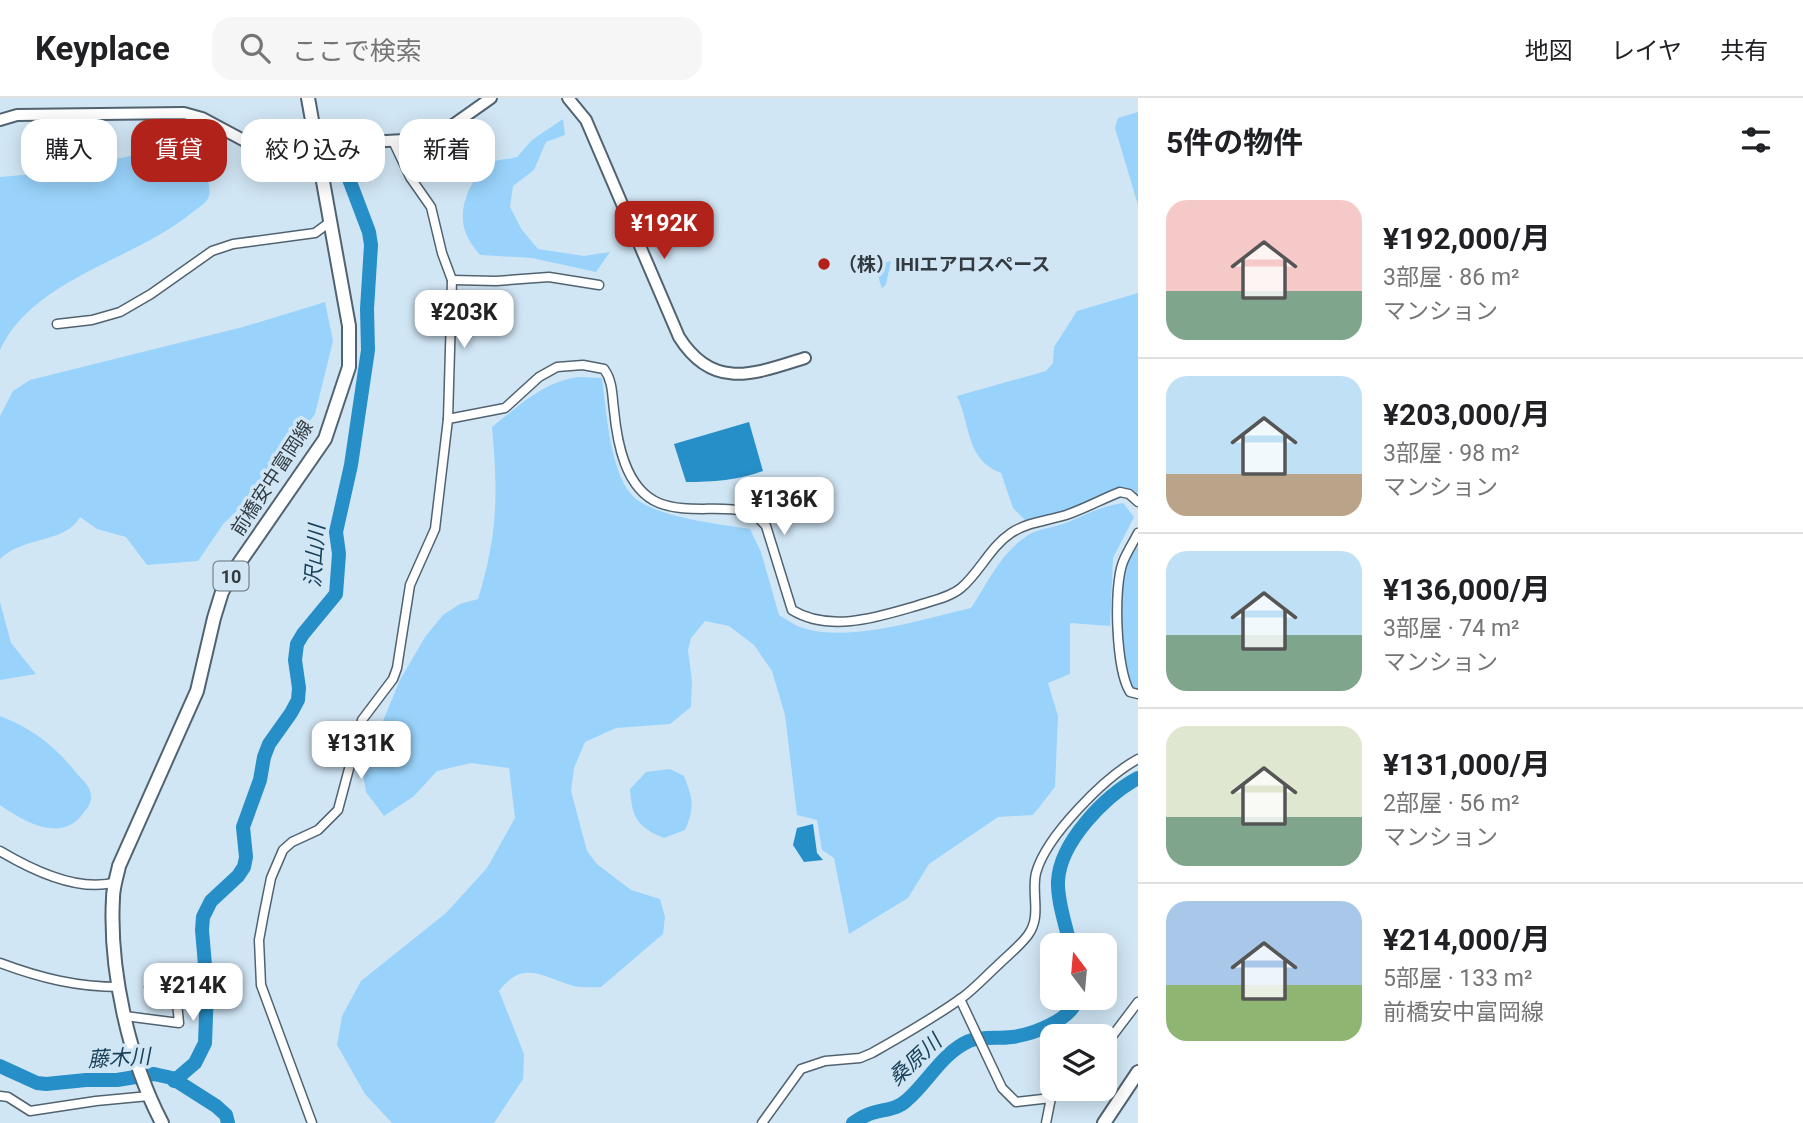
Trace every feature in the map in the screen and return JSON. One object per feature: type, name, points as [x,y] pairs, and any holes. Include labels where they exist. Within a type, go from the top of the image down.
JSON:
[{"type":"main road","name":"前橋安中富岡線","points":[[308,98],[312,119]]},
{"type":"main road","name":"前橋安中富岡線","points":[[148,1094],[125,1016],[113,926],[113,895],[119,866],[198,691],[222,592],[325,439],[349,367],[349,326],[323,182]]},
{"type":"main road","points":[[1104,1123],[1138,1072]]},
{"type":"main road","name":"10","points":[[148,1094],[162,1123]]},
{"type":"street","points":[[385,141],[423,139],[450,127],[491,98]]},
{"type":"street","points":[[568,98],[586,120],[680,337],[689,352],[712,370],[738,375],[805,359]]},
{"type":"street","points":[[0,120],[17,115],[184,113],[202,118],[241,139]]},
{"type":"street","points":[[312,1123],[261,985],[259,952],[264,913],[271,878],[283,850],[292,842],[318,830],[338,810],[362,720],[393,679],[410,585],[435,529],[448,419],[452,279],[442,253],[431,207],[410,177],[393,141]]},
{"type":"street","points":[[57,324],[92,320],[120,312],[151,294],[212,251],[233,244],[315,233],[330,222]]},
{"type":"street","points":[[452,279],[496,281],[549,278],[599,285]]},
{"type":"street","points":[[448,419],[505,408],[539,377],[557,367],[583,365],[604,369],[608,374],[617,434],[626,468],[647,496],[677,508],[755,514],[766,526],[792,610],[802,616],[835,622],[858,621],[951,594],[960,589],[1009,534],[1031,523],[1065,515],[1120,492],[1129,494],[1138,502]]},
{"type":"street","points":[[1138,533],[1122,563],[1118,595],[1119,662],[1124,683],[1130,692],[1138,694]]},
{"type":"street","points":[[762,1123],[801,1069],[825,1060],[859,1058],[872,1053],[960,999],[1029,933],[1037,911],[1034,887],[1037,869],[1051,844],[1086,799],[1138,759]]},
{"type":"street","points":[[0,851],[21,863],[80,885],[94,886],[116,882]]},
{"type":"street","points":[[0,963],[38,977],[70,984],[120,987]]},
{"type":"street","points":[[125,1016],[179,1023],[176,992],[149,987]]},
{"type":"street","points":[[960,999],[1002,1088],[1016,1102],[1040,1099]]},
{"type":"street","points":[[1117,1029],[1138,1002]]},
{"type":"street","points":[[0,1096],[8,1097],[30,1111],[148,1094]]},
{"type":"street","points":[[1046,1123],[1050,1101]]},
{"type":"shaded area","points":[[1138,112],[1138,205],[1115,128],[1118,118]]},
{"type":"shaded area","points":[[563,119],[565,135],[546,142],[534,170],[513,186],[510,207],[522,230],[538,249],[584,256],[610,252],[596,272],[532,258],[480,255],[471,244],[464,226],[463,213],[471,186],[474,182],[495,182],[495,161],[517,157],[532,140]]},
{"type":"shaded area","points":[[131,156],[131,182],[209,182],[209,196],[203,205],[170,228],[61,287],[36,305],[15,325],[0,350],[0,177],[21,175],[21,182],[117,182],[117,159]]},
{"type":"shaded area","points":[[891,261],[886,284],[882,289],[875,266]]},
{"type":"shaded area","points":[[1138,293],[1138,497],[1120,491],[1062,513],[1025,520],[1013,508],[1001,473],[989,467],[975,450],[957,396],[1046,371],[1053,363],[1054,347],[1077,311]]},
{"type":"shaded area","points":[[325,302],[333,341],[315,414],[265,485],[224,523],[198,561],[147,565],[126,537],[97,529],[80,517],[65,531],[21,546],[0,559],[0,416],[13,391],[30,380],[243,327]]},
{"type":"shaded area","points":[[602,378],[614,455],[618,470],[631,494],[640,502],[669,514],[750,529],[761,552],[779,615],[797,626],[822,632],[864,631],[971,608],[1005,555],[1023,538],[1123,503],[1134,517],[1113,558],[1110,626],[1070,623],[1070,674],[1048,683],[1058,716],[1055,787],[1033,815],[998,817],[929,864],[908,898],[849,934],[834,858],[822,850],[817,820],[797,815],[785,715],[772,671],[754,645],[729,626],[705,621],[691,638],[688,650],[692,681],[691,707],[670,724],[616,728],[585,742],[574,768],[571,791],[587,851],[597,864],[631,890],[660,899],[665,917],[663,934],[601,987],[577,987],[543,975],[525,973],[516,975],[499,991],[524,1054],[523,1079],[494,1123],[392,1123],[365,1094],[337,1045],[342,1016],[361,981],[446,913],[487,868],[515,818],[509,768],[471,763],[437,771],[414,796],[384,816],[366,792],[360,756],[378,733],[400,680],[425,637],[443,615],[460,604],[478,599],[485,576],[495,514],[492,427],[543,389],[566,379]]},
{"type":"shaded area","points":[[749,422],[763,471],[725,480],[686,482],[674,444]]},
{"type":"shaded area","points":[[1138,541],[1138,689],[1132,688],[1128,678],[1122,647],[1121,610],[1125,566]]},
{"type":"shaded area","points":[[0,602],[11,643],[36,674],[0,680]]},
{"type":"shaded area","points":[[0,716],[43,739],[61,755],[88,787],[91,793],[90,804],[73,823],[63,828],[41,827],[0,805]]},
{"type":"shaded area","points":[[670,769],[684,776],[691,797],[691,809],[685,830],[664,838],[648,830],[638,820],[632,807],[630,789],[646,772]]},
{"type":"shaded area","points":[[813,824],[817,853],[823,860],[804,862],[793,845],[797,828]]},
{"type":"waterway","name":"沢山川","points":[[174,1081],[195,1063],[205,1043],[207,989],[203,917],[211,901],[244,867],[246,857],[243,827],[260,780],[264,757],[269,744],[298,700],[295,660],[297,644],[336,594],[339,554],[336,532],[351,465],[368,350],[367,309],[371,245],[369,232],[350,182]]},
{"type":"waterway","name":"桑原川","points":[[1067,933],[1058,889],[1061,866],[1067,851],[1075,836],[1099,808],[1138,778]]},
{"type":"waterway","name":"桑原川","points":[[853,1123],[867,1115],[903,1104],[959,1046],[974,1039],[1031,1033],[1051,1025],[1071,1010]]},
{"type":"waterway","name":"藤木川","points":[[0,1066],[37,1083],[46,1084],[117,1080],[154,1074],[172,1078],[216,1106],[226,1115],[228,1123]]},
{"type":"place","name":"（株）IHIエアロスペース","points":[[824,264]]}]
